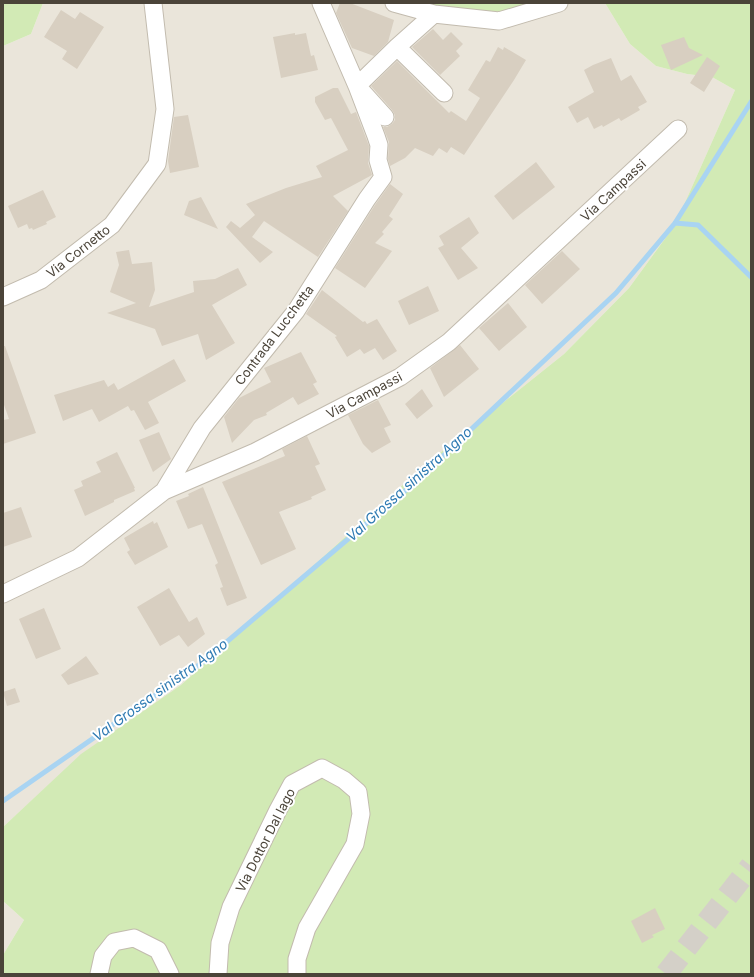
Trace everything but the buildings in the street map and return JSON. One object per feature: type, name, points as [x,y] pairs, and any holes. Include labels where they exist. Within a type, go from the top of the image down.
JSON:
[{"type":"street","name":"Via Cornetto","points":[[3,297],[41,280],[112,225],[157,164],[165,109],[153,3]]},
{"type":"street","points":[[321,3],[357,86],[385,117]]},
{"type":"street","points":[[394,3],[434,14],[499,21],[559,3]]},
{"type":"street","points":[[357,86],[434,14]]},
{"type":"street","points":[[397,47],[444,93]]},
{"type":"street","name":"Contrada Lucchetta","points":[[164,492],[202,428],[296,311],[367,199],[383,177],[378,160],[379,145],[357,86]]},
{"type":"street","name":"Via Campassi","points":[[3,594],[78,558],[164,492],[255,452],[400,377],[450,342],[678,129]]},
{"type":"street","name":"Via Dottor Dal lago","points":[[218,974],[220,943],[231,907],[278,810],[292,784],[322,768],[344,780],[358,792],[361,814],[355,844],[307,928],[297,959],[297,974]]},
{"type":"street","points":[[99,974],[103,956],[114,942],[134,938],[158,950],[170,974]]},
{"type":"shaded area","points":[[43,3],[605,3],[630,44],[656,66],[687,74],[712,77],[735,90],[675,225],[629,288],[564,354],[426,464],[181,685],[82,754],[3,827],[3,46],[31,34]]},
{"type":"shaded area","points":[[3,901],[24,920],[3,955]]},
{"type":"green space","points":[[3,3],[43,3],[31,34],[3,46]]},
{"type":"green space","points":[[418,3],[544,3],[484,18]]},
{"type":"green space","points":[[605,3],[751,3],[751,974],[3,974],[3,955],[24,920],[3,901],[3,827],[81,754],[181,685],[426,464],[564,354],[629,288],[675,225],[735,90],[712,77],[687,74],[656,66],[630,44]]},
{"type":"waterway","name":"Val Grossa sinistra Agno","points":[[3,801],[203,662],[413,484],[616,293],[675,223],[751,102]]},
{"type":"waterway","points":[[675,223],[698,225],[751,277]]},
{"type":"tunnel","points":[[666,974],[751,866]]}]
